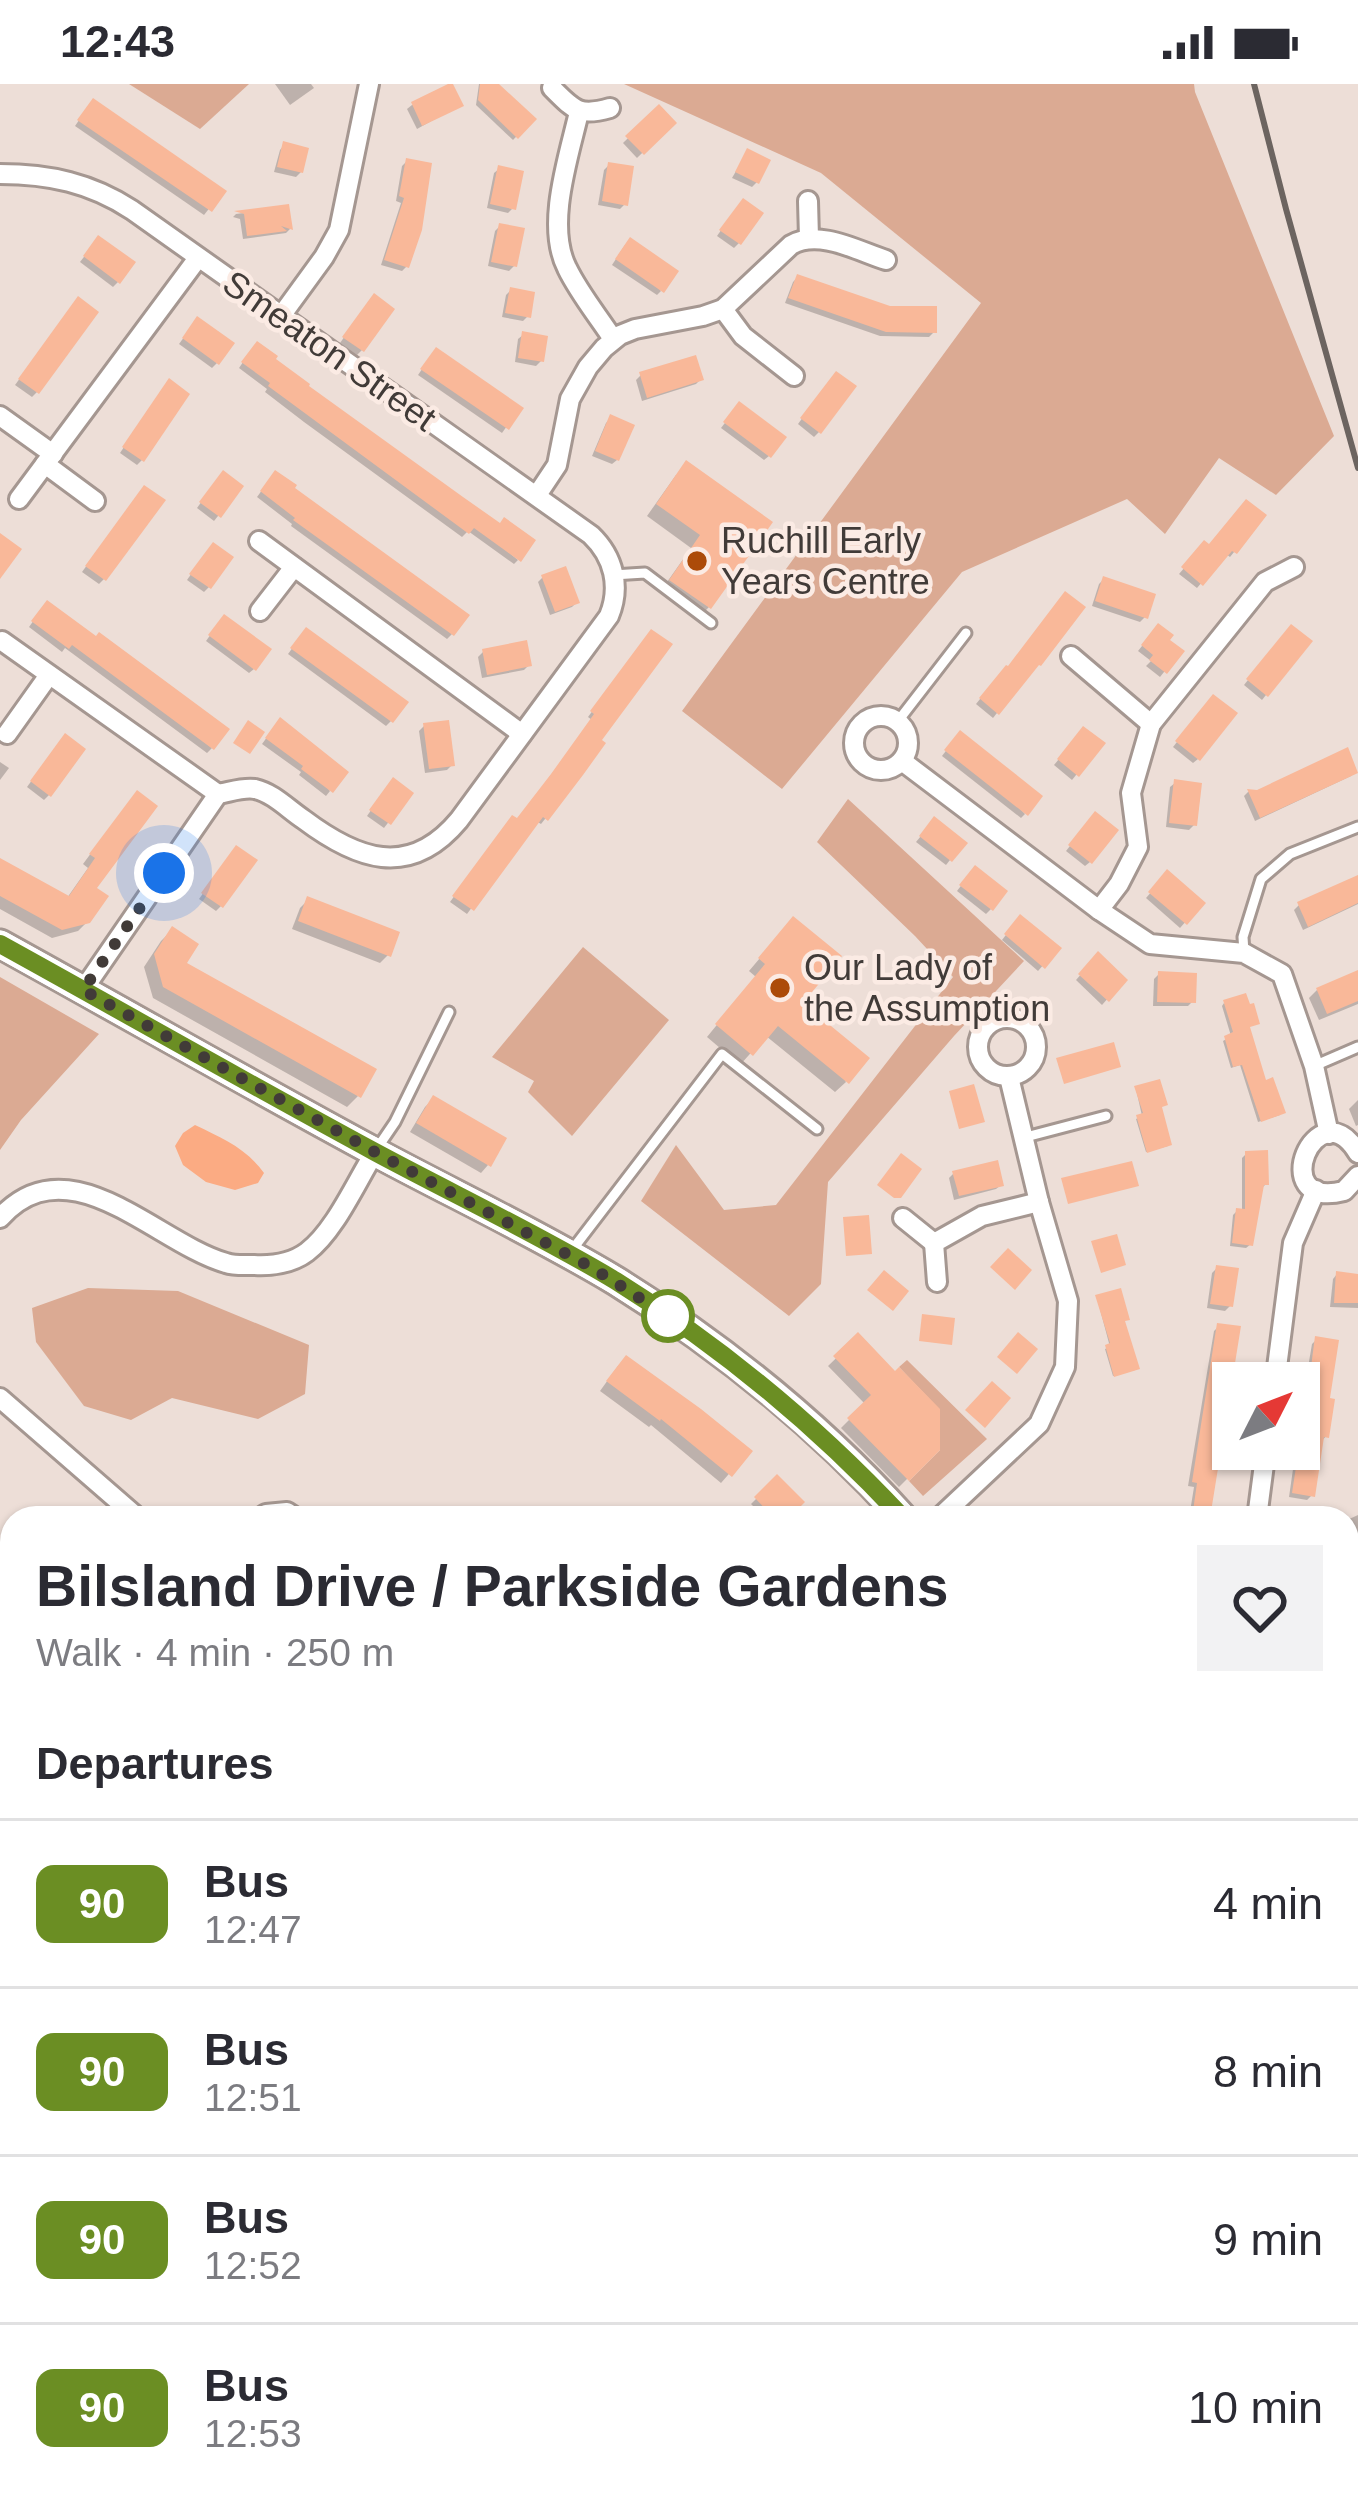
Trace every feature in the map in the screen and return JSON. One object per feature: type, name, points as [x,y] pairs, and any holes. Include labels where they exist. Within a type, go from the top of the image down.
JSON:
[{"type":"main road","points":[[0,944],[643,1299],[813,1428],[891,1506]]},
{"type":"street","points":[[281,316],[339,230],[369,84]]},
{"type":"street","points":[[552,88],[580,112],[610,108]]},
{"type":"street","points":[[580,112],[562,185],[559,238],[567,269],[613,339]]},
{"type":"street","name":"Smeaton Street","points":[[0,174],[44,176],[94,189],[133,210],[602,545],[615,582]]},
{"type":"street","points":[[808,201],[809,238]]},
{"type":"street","points":[[537,495],[557,465],[575,389],[613,339],[634,329],[723,309],[791,245],[809,238],[886,260]]},
{"type":"street","points":[[19,499],[198,257]]},
{"type":"street","points":[[723,309],[748,341],[794,376]]},
{"type":"street","points":[[0,416],[95,501]]},
{"type":"street","points":[[259,541],[522,734]]},
{"type":"street","points":[[260,611],[294,567]]},
{"type":"street","points":[[1100,910],[1138,847],[1132,793],[1151,724],[1265,582],[1294,567]]},
{"type":"street","points":[[2,641],[218,794],[254,789],[352,851],[402,856],[433,844],[450,830],[609,616],[615,582]]},
{"type":"street","points":[[1071,656],[1151,724]]},
{"type":"street","points":[[7,734],[49,675]]},
{"type":"street","points":[[872,716],[898,721],[909,745],[902,761],[886,770],[868,767],[854,745],[858,728],[872,716]]},
{"type":"street","points":[[902,761],[1150,944],[1244,953],[1282,974],[1314,1066],[1329,1134]]},
{"type":"street","points":[[83,990],[218,794]]},
{"type":"street","points":[[952,1506],[1039,1424],[1065,1367],[1068,1301],[1009,1077]]},
{"type":"street","points":[[1356,1186],[1334,1193],[1316,1190],[1304,1175],[1302,1157],[1312,1141],[1329,1134],[1348,1140],[1358,1153]]},
{"type":"street","points":[[0,1218],[31,1196],[64,1188],[90,1193],[230,1264],[277,1266],[305,1254],[326,1233],[375,1152]]},
{"type":"street","points":[[1278,1362],[1293,1243],[1316,1190]]},
{"type":"street","points":[[934,1243],[982,1216],[1039,1202]]},
{"type":"street","points":[[903,1218],[934,1243],[937,1282]]},
{"type":"street","points":[[0,1398],[124,1506]]},
{"type":"street","points":[[1259,1506],[1263,1470]]},
{"type":"lane","points":[[615,582],[645,573],[711,623]]},
{"type":"lane","points":[[898,721],[966,633]]},
{"type":"lane","points":[[1244,953],[1243,938],[1261,879],[1290,854],[1358,827]]},
{"type":"lane","points":[[375,1152],[395,1122],[449,1012]]},
{"type":"lane","points":[[1314,1066],[1358,1047]]},
{"type":"lane","points":[[568,1255],[722,1054],[817,1129]]},
{"type":"lane","points":[[1022,1138],[1106,1116]]},
{"type":"shaded area","points":[[129,84],[249,84],[200,129]]},
{"type":"shaded area","points":[[624,84],[1194,84],[1334,436],[1276,495],[1219,458],[1165,534],[1127,499],[962,572],[782,789],[682,711],[981,303],[821,173]]},
{"type":"shaded area","points":[[848,799],[1024,961],[828,1182],[821,1284],[789,1316],[641,1201],[676,1145],[724,1210],[776,1205],[953,977],[817,842]]},
{"type":"shaded area","points":[[583,947],[669,1020],[572,1136],[528,1092],[534,1081],[492,1057]]},
{"type":"shaded area","points":[[0,977],[99,1034],[0,1150]]},
{"type":"shaded area","points":[[195,1125],[249,1157],[264,1173],[258,1183],[235,1190],[206,1182],[183,1165],[175,1146]]},
{"type":"shaded area","points":[[88,1288],[178,1291],[309,1345],[305,1394],[258,1419],[172,1398],[131,1420],[84,1406],[36,1342],[32,1308]]},
{"type":"shaded area","points":[[907,1360],[987,1439],[923,1496],[909,1481],[940,1450],[940,1410],[899,1367]]},
{"type":"building","points":[[453,84],[464,106],[422,126],[411,102]]},
{"type":"building","points":[[480,84],[499,84],[537,119],[518,139],[478,100]]},
{"type":"building","points":[[93,98],[227,191],[212,212],[77,120]]},
{"type":"building","points":[[659,104],[677,123],[644,155],[625,136]]},
{"type":"building","points":[[283,141],[309,148],[303,173],[277,167]]},
{"type":"building","points":[[747,148],[771,160],[759,184],[735,172]]},
{"type":"building","points":[[406,158],[432,163],[422,230],[409,268],[384,260],[404,198],[399,196]]},
{"type":"building","points":[[608,162],[634,166],[628,206],[602,201]]},
{"type":"building","points":[[498,165],[524,171],[516,210],[490,204]]},
{"type":"building","points":[[743,198],[764,213],[741,245],[719,230]]},
{"type":"building","points":[[289,204],[293,230],[281,226],[287,231],[247,236],[244,214],[234,211]]},
{"type":"building","points":[[499,223],[525,228],[517,267],[491,262]]},
{"type":"building","points":[[98,235],[136,262],[120,284],[83,256]]},
{"type":"building","points":[[630,237],[679,271],[664,293],[615,259]]},
{"type":"building","points":[[797,274],[890,306],[937,306],[937,333],[886,332],[788,298]]},
{"type":"building","points":[[510,287],[535,292],[531,318],[505,313]]},
{"type":"building","points":[[374,293],[395,309],[364,352],[342,337]]},
{"type":"building","points":[[78,296],[99,312],[39,394],[18,379]]},
{"type":"building","points":[[197,316],[235,343],[219,365],[182,338]]},
{"type":"building","points":[[522,331],[548,336],[544,362],[518,358]]},
{"type":"building","points":[[257,341],[309,386],[463,497],[500,523],[504,517],[536,540],[521,562],[474,528],[469,534],[268,386],[241,362]]},
{"type":"building","points":[[436,347],[524,408],[509,430],[420,369]]},
{"type":"building","points":[[696,355],[704,380],[647,398],[639,372]]},
{"type":"building","points":[[836,371],[857,386],[821,434],[800,418]]},
{"type":"building","points":[[169,378],[190,394],[144,462],[122,447]]},
{"type":"building","points":[[739,401],[787,437],[771,458],[723,422]]},
{"type":"building","points":[[610,414],[635,425],[619,461],[595,451]]},
{"type":"building","points":[[686,460],[773,522],[711,609],[669,580],[700,535],[656,504]]},
{"type":"building","points":[[223,470],[244,486],[221,518],[199,502]]},
{"type":"building","points":[[275,470],[470,615],[454,636],[260,491]]},
{"type":"building","points":[[144,485],[166,500],[106,581],[85,566]]},
{"type":"building","points":[[1246,499],[1267,515],[1237,554],[1232,551],[1203,586],[1181,567],[1204,540],[1209,544]]},
{"type":"building","points":[[0,533],[22,549],[0,579]]},
{"type":"building","points":[[213,542],[234,557],[211,589],[189,574]]},
{"type":"building","points":[[566,566],[580,603],[555,612],[541,575]]},
{"type":"building","points":[[1103,576],[1156,594],[1148,619],[1095,601]]},
{"type":"building","points":[[1065,591],[1086,607],[999,715],[979,698]]},
{"type":"building","points":[[47,600],[96,636],[99,632],[230,729],[214,750],[72,645],[69,649],[31,621]]},
{"type":"building","points":[[224,614],[272,649],[256,671],[208,635]]},
{"type":"building","points":[[1158,623],[1185,651],[1167,674],[1149,660],[1153,655],[1141,645]]},
{"type":"building","points":[[1291,624],[1313,641],[1268,697],[1246,679]]},
{"type":"building","points":[[306,627],[409,702],[393,723],[290,648]]},
{"type":"building","points":[[651,629],[673,644],[602,740],[606,743],[583,775],[548,821],[543,817],[474,911],[452,896],[512,815],[517,818],[551,774],[594,714],[590,711]]},
{"type":"building","points":[[527,640],[532,666],[487,675],[482,649]]},
{"type":"building","points":[[1213,694],[1238,713],[1200,761],[1175,741]]},
{"type":"building","points":[[280,717],[349,772],[333,793],[265,738]]},
{"type":"building","points":[[248,720],[265,732],[250,754],[233,743]]},
{"type":"building","points":[[449,720],[455,766],[429,769],[423,723]]},
{"type":"building","points":[[1083,726],[1106,743],[1079,777],[1057,759]]},
{"type":"building","points":[[960,730],[1043,796],[1028,816],[944,750]]},
{"type":"building","points":[[65,733],[86,749],[51,797],[30,781]]},
{"type":"building","points":[[1348,747],[1358,773],[1260,818],[1247,789],[1257,790]]},
{"type":"building","points":[[393,777],[414,793],[391,825],[369,810]]},
{"type":"building","points":[[1174,779],[1202,783],[1197,826],[1169,823]]},
{"type":"building","points":[[137,790],[158,806],[97,888],[109,896],[90,923],[62,930],[0,896],[0,858],[69,896],[95,858],[89,854]]},
{"type":"building","points":[[1095,811],[1119,830],[1092,864],[1068,845]]},
{"type":"building","points":[[934,816],[968,843],[952,862],[919,836]]},
{"type":"building","points":[[236,845],[258,860],[223,908],[201,893]]},
{"type":"building","points":[[975,865],[1008,891],[993,911],[959,885]]},
{"type":"building","points":[[1167,869],[1206,903],[1187,925],[1148,892]]},
{"type":"building","points":[[1358,875],[1358,903],[1308,927],[1297,902]]},
{"type":"building","points":[[307,896],[400,932],[391,957],[298,921]]},
{"type":"building","points":[[1020,914],[1062,948],[1045,969],[1004,934]]},
{"type":"building","name":"Our Lady of the Assumption","points":[[793,916],[842,956],[803,1003],[870,1058],[849,1084],[778,1026],[753,1056],[715,1024],[765,964],[758,958]]},
{"type":"building","points":[[172,926],[199,944],[187,963],[377,1069],[361,1098],[163,987],[154,954]]},
{"type":"building","points":[[1098,951],[1128,980],[1109,1002],[1078,974]]},
{"type":"building","points":[[1358,970],[1358,1001],[1327,1014],[1316,988]]},
{"type":"building","points":[[1158,971],[1197,973],[1196,1003],[1157,1002]]},
{"type":"building","points":[[1246,993],[1260,1024],[1250,1027],[1266,1080],[1273,1077],[1286,1113],[1261,1122],[1242,1065],[1233,1067],[1224,1036],[1233,1032],[1223,1000]]},
{"type":"building","points":[[1114,1042],[1121,1067],[1064,1084],[1056,1058]]},
{"type":"building","points":[[1160,1079],[1172,1145],[1147,1153],[1136,1115],[1143,1113],[1134,1086]]},
{"type":"building","points":[[974,1084],[985,1122],[959,1129],[949,1091]]},
{"type":"building","points":[[433,1095],[507,1138],[491,1167],[416,1123]]},
{"type":"building","points":[[1268,1150],[1269,1185],[1264,1185],[1253,1246],[1232,1243],[1236,1208],[1245,1209],[1245,1151]]},
{"type":"building","points":[[901,1153],[922,1169],[901,1198],[894,1198],[877,1185]]},
{"type":"building","points":[[998,1160],[1004,1186],[959,1196],[952,1171]]},
{"type":"building","points":[[1132,1161],[1139,1186],[1068,1204],[1061,1178]]},
{"type":"building","points":[[869,1215],[872,1254],[846,1256],[843,1217]]},
{"type":"building","points":[[1117,1234],[1126,1265],[1101,1273],[1091,1241]]},
{"type":"building","points":[[1008,1248],[1032,1270],[1015,1290],[990,1267]]},
{"type":"building","points":[[1216,1265],[1239,1268],[1233,1307],[1210,1304]]},
{"type":"building","points":[[884,1270],[909,1291],[893,1311],[867,1290]]},
{"type":"building","points":[[1336,1271],[1358,1274],[1358,1303],[1334,1303]]},
{"type":"building","points":[[1121,1288],[1130,1320],[1125,1321],[1140,1369],[1114,1377],[1105,1345],[1110,1343],[1095,1295]]},
{"type":"building","points":[[922,1314],[955,1318],[952,1345],[919,1341]]},
{"type":"building","points":[[1217,1323],[1241,1326],[1235,1362],[1212,1362],[1212,1470],[1218,1470],[1212,1506],[1194,1506],[1197,1483],[1192,1482]]},
{"type":"building","points":[[858,1332],[940,1409],[940,1450],[909,1481],[847,1418],[871,1395],[833,1356]]},
{"type":"building","points":[[1018,1332],[1038,1349],[1017,1374],[997,1357]]},
{"type":"building","points":[[1315,1336],[1339,1340],[1330,1398],[1335,1399],[1320,1464],[1320,1362],[1312,1362]]},
{"type":"building","points":[[626,1355],[753,1451],[732,1477],[606,1381]]},
{"type":"building","points":[[992,1381],[1011,1398],[985,1428],[965,1410]]},
{"type":"building","points":[[1296,1470],[1319,1470],[1315,1497],[1292,1493]]},
{"type":"building","points":[[777,1474],[805,1502],[801,1506],[763,1506],[754,1497]]},
{"type":"railway","points":[[1254,84],[1358,468]]},
{"type":"bus line","name":"90","points":[[0,944],[613,1280],[774,1394],[891,1506]]},
{"type":"place","name":"Ruchill Early Years Centre","points":[[697,561]]},
{"type":"place","name":"Our Lady of the Assumption","points":[[780,988]]},
{"type":"route","points":[[164,873],[83,990],[591,1267],[668,1316]]}]
